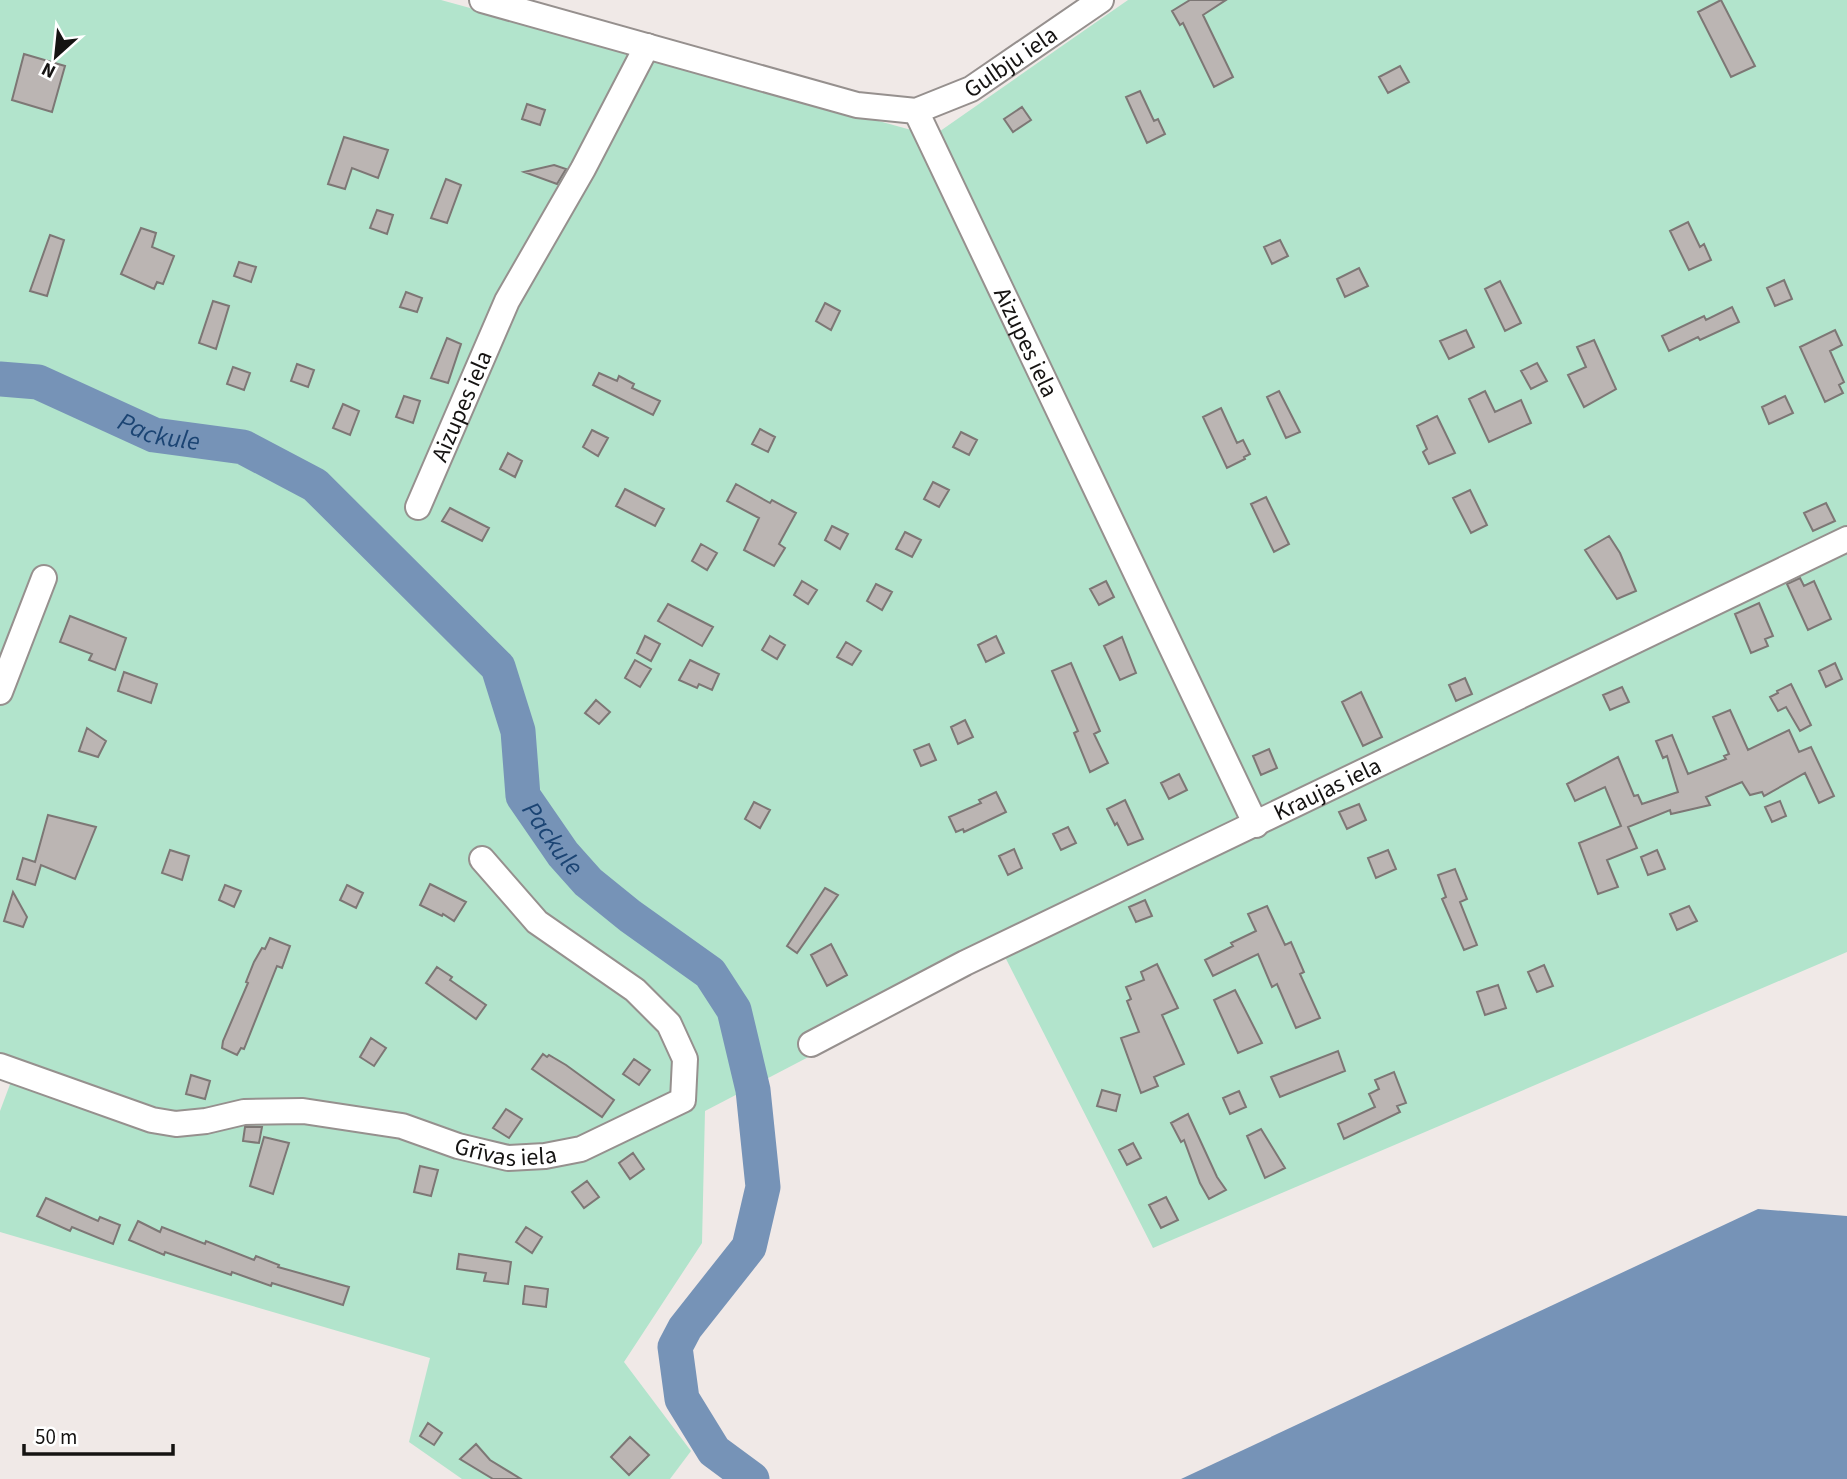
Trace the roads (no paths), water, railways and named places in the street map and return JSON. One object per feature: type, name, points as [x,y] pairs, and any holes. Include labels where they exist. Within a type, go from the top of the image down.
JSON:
[{"type":"street","points":[[482,0],[857,105],[916,111]]},
{"type":"street","name":"Gulbju iela","points":[[916,111],[971,89],[1101,0]]},
{"type":"street","name":"Aizupes iela","points":[[418,507],[507,301],[583,169],[647,46]]},
{"type":"street","name":"Aizupes iela","points":[[916,111],[1256,825]]},
{"type":"street","name":"Kraujas iela","points":[[811,1044],[965,963],[1847,539]]},
{"type":"street","points":[[0,692],[44,578]]},
{"type":"street","name":"Grīvas iela","points":[[0,1066],[152,1120],[176,1124],[206,1121],[244,1112],[303,1111],[401,1126],[458,1146],[508,1158],[545,1156],[581,1149],[683,1100],[685,1059],[669,1024],[635,990],[537,922],[482,859]]},
{"type":"water","points":[[1758,1209],[1847,1216],[1847,1479],[1181,1479]]},
{"type":"waterway","name":"Packule","points":[[0,379],[38,382],[154,435],[243,447],[315,485],[498,667],[518,731],[523,796],[563,854],[588,882],[630,916],[710,973],[734,1010],[753,1090],[763,1187],[749,1247],[685,1328],[675,1347],[682,1399],[714,1451],[752,1479]]}]
